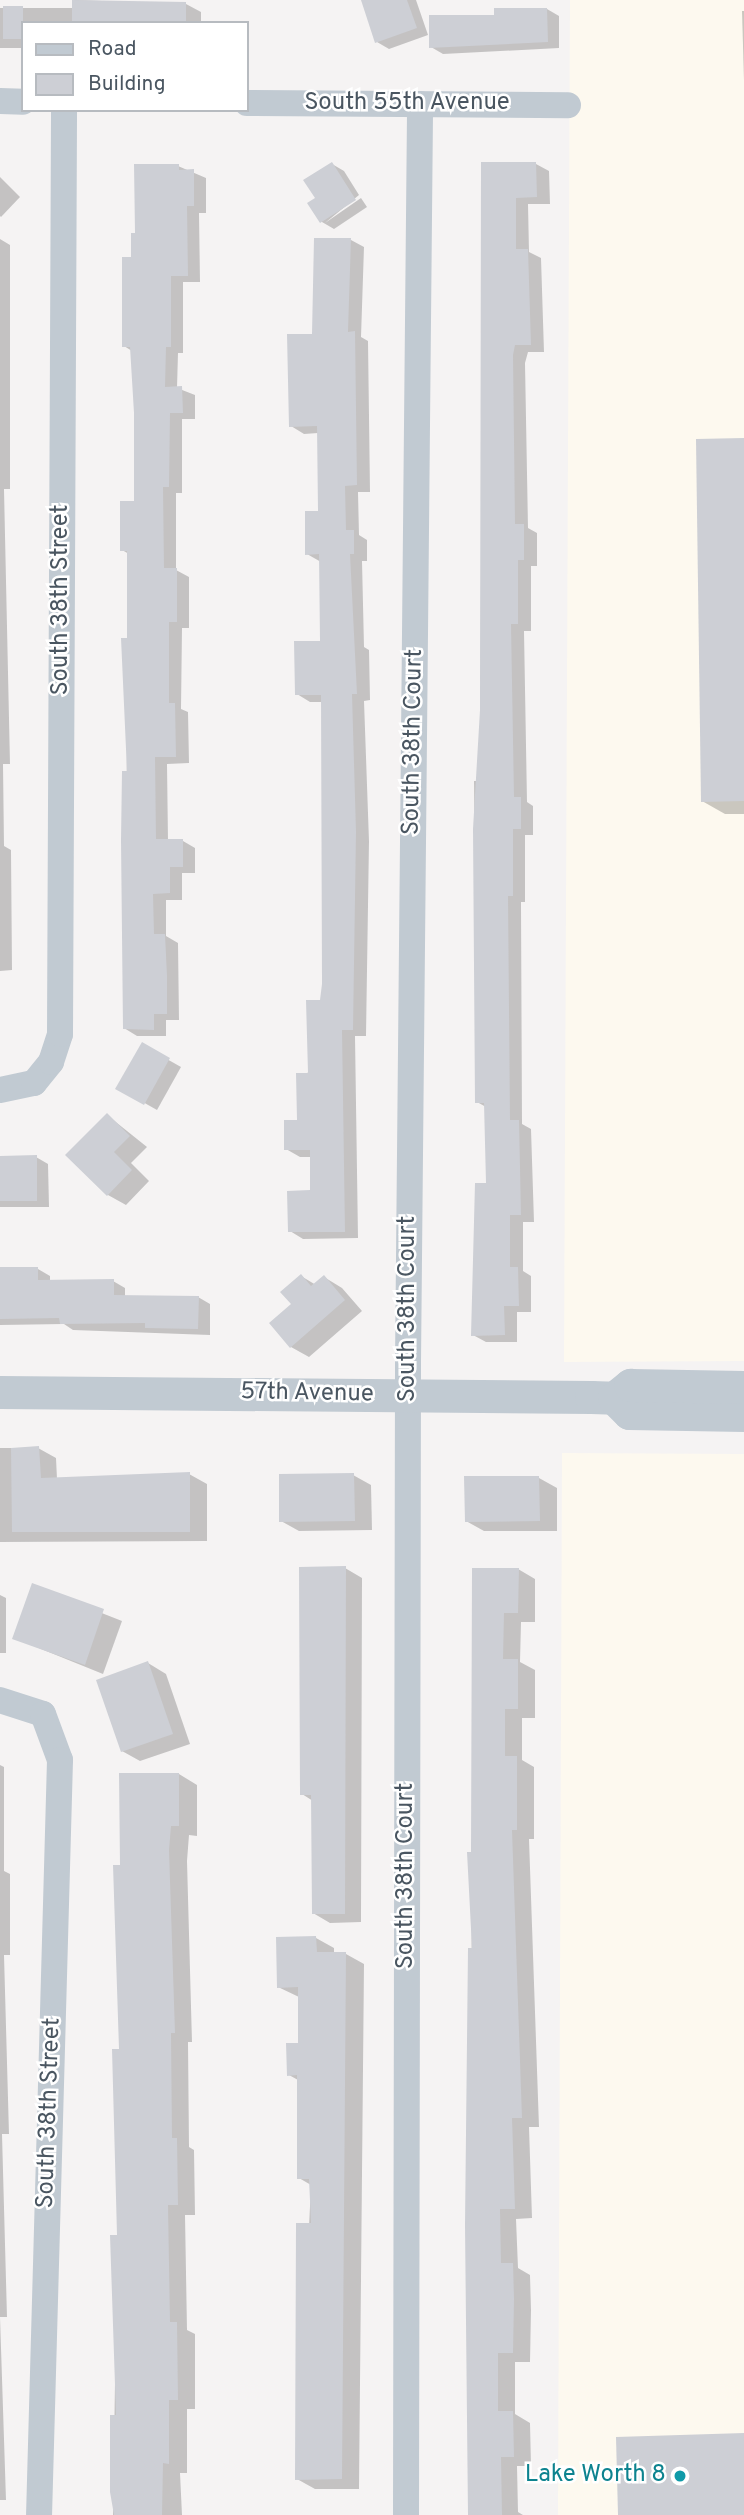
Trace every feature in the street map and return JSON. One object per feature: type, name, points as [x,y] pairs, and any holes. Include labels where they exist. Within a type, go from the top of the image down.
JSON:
[{"type":"street","points":[[0,102],[21,102]]},
{"type":"street","name":"South 55th Avenue","points":[[248,103],[568,105]]},
{"type":"street","name":"South 38th Court","points":[[406,2515],[408,1395],[421,104]]},
{"type":"street","name":"South 38th Street","points":[[0,1090],[34,1083],[51,1062],[60,1034],[64,112]]},
{"type":"street","name":"57th Avenue","points":[[0,1392],[614,1398],[630,1385],[744,1387]]},
{"type":"street","name":"57th Avenue","points":[[614,1398],[629,1413],[744,1415]]},
{"type":"street","name":"South 38th Street","points":[[0,1700],[43,1714],[60,1760],[39,2515]]},
{"type":"shaded area","points":[[570,0],[744,0],[744,1361],[564,1362]]},
{"type":"shaded area","points":[[562,1453],[744,1454],[744,2515],[558,2515]]},
{"type":"building","points":[[72,0],[186,2],[186,21],[72,21]]},
{"type":"building","points":[[361,0],[407,0],[417,28],[375,43]]},
{"type":"building","points":[[3,6],[23,6],[21,39],[3,39]]},
{"type":"building","points":[[494,8],[547,8],[548,42],[429,48],[429,15],[494,15]]},
{"type":"building","points":[[332,162],[356,200],[320,223],[307,203],[315,198],[303,180]]},
{"type":"building","points":[[481,162],[536,162],[537,197],[516,198],[516,249],[528,249],[531,345],[515,345],[513,355],[515,524],[524,524],[524,560],[518,560],[518,624],[511,624],[514,797],[521,797],[521,829],[513,829],[513,896],[508,896],[510,1120],[519,1120],[521,1215],[510,1215],[510,1267],[518,1267],[519,1306],[504,1306],[505,1335],[471,1336],[475,1183],[486,1183],[484,1103],[475,1103],[473,829],[480,710]]},
{"type":"building","points":[[134,164],[179,164],[179,170],[194,169],[194,206],[187,206],[188,276],[171,276],[171,347],[166,347],[165,387],[182,386],[183,413],[170,413],[169,487],[163,487],[164,568],[177,568],[177,622],[169,622],[169,703],[175,703],[176,757],[155,757],[156,839],[183,839],[183,867],[170,867],[170,893],[153,894],[154,934],[165,934],[167,976],[167,1014],[154,1014],[154,1030],[123,1029],[122,771],[127,771],[121,638],[127,638],[127,551],[120,551],[120,501],[134,501],[134,413],[130,347],[122,347],[122,257],[131,257],[131,233],[135,233]]},
{"type":"building","points":[[314,238],[351,238],[348,332],[355,331],[357,485],[345,486],[346,530],[354,530],[354,554],[350,554],[357,694],[352,694],[356,832],[353,1030],[342,1030],[345,1232],[288,1232],[287,1191],[310,1190],[310,1150],[284,1150],[284,1120],[297,1120],[296,1073],[308,1073],[306,1000],[320,1000],[322,984],[321,695],[295,695],[294,641],[320,641],[319,554],[305,555],[305,511],[318,511],[317,426],[289,427],[287,334],[312,334]]},
{"type":"building","points":[[744,438],[744,801],[701,802],[696,439]]},
{"type":"building","points":[[142,1042],[170,1058],[144,1105],[115,1089]]},
{"type":"building","points":[[107,1113],[130,1136],[114,1152],[132,1170],[107,1196],[65,1155]]},
{"type":"building","points":[[37,1155],[37,1201],[0,1201],[0,1156]]},
{"type":"building","points":[[0,1267],[38,1267],[38,1280],[114,1279],[114,1295],[199,1296],[198,1329],[145,1328],[145,1323],[60,1324],[59,1318],[0,1319]]},
{"type":"building","points":[[301,1274],[311,1286],[324,1275],[345,1300],[290,1348],[269,1323],[291,1304],[280,1292]]},
{"type":"building","points":[[39,1446],[41,1478],[190,1472],[190,1532],[12,1532],[11,1448]]},
{"type":"building","points":[[354,1473],[355,1521],[279,1522],[279,1474]]},
{"type":"building","points":[[464,1476],[539,1476],[540,1521],[465,1522]]},
{"type":"building","points":[[346,1566],[345,1914],[312,1914],[311,1795],[300,1795],[299,1567]]},
{"type":"building","points":[[472,1568],[519,1568],[518,1613],[504,1613],[503,1659],[518,1659],[518,1709],[505,1709],[505,1756],[517,1756],[517,1830],[512,1830],[522,2118],[512,2118],[515,2209],[500,2209],[501,2263],[513,2263],[514,2299],[513,2353],[498,2353],[498,2411],[513,2411],[514,2457],[501,2457],[502,2515],[468,2515],[465,2225],[468,1948],[472,1948],[467,1852],[471,1852]]},
{"type":"building","points":[[32,1583],[104,1609],[85,1665],[12,1639]]},
{"type":"building","points":[[148,1661],[173,1734],[121,1752],[96,1680]]},
{"type":"building","points":[[119,1773],[179,1773],[179,1826],[171,1826],[169,1850],[175,2033],[171,2033],[172,2138],[177,2138],[178,2205],[168,2205],[170,2322],[177,2322],[178,2400],[169,2400],[169,2464],[163,2463],[162,2515],[114,2515],[110,2492],[110,2415],[116,2415],[110,2235],[117,2235],[112,2049],[119,2049],[113,1865],[120,1865]]},
{"type":"building","points":[[316,1936],[317,1952],[346,1952],[342,2479],[295,2480],[296,2223],[311,2223],[309,2179],[297,2179],[297,2075],[287,2076],[286,2043],[298,2043],[298,1987],[277,1988],[276,1937]]},
{"type":"building","name":"Lake Worth 8","points":[[744,2433],[744,2515],[618,2515],[616,2437]]},
{"type":"place","name":"Lake Worth 8","points":[[680,2476]]}]
